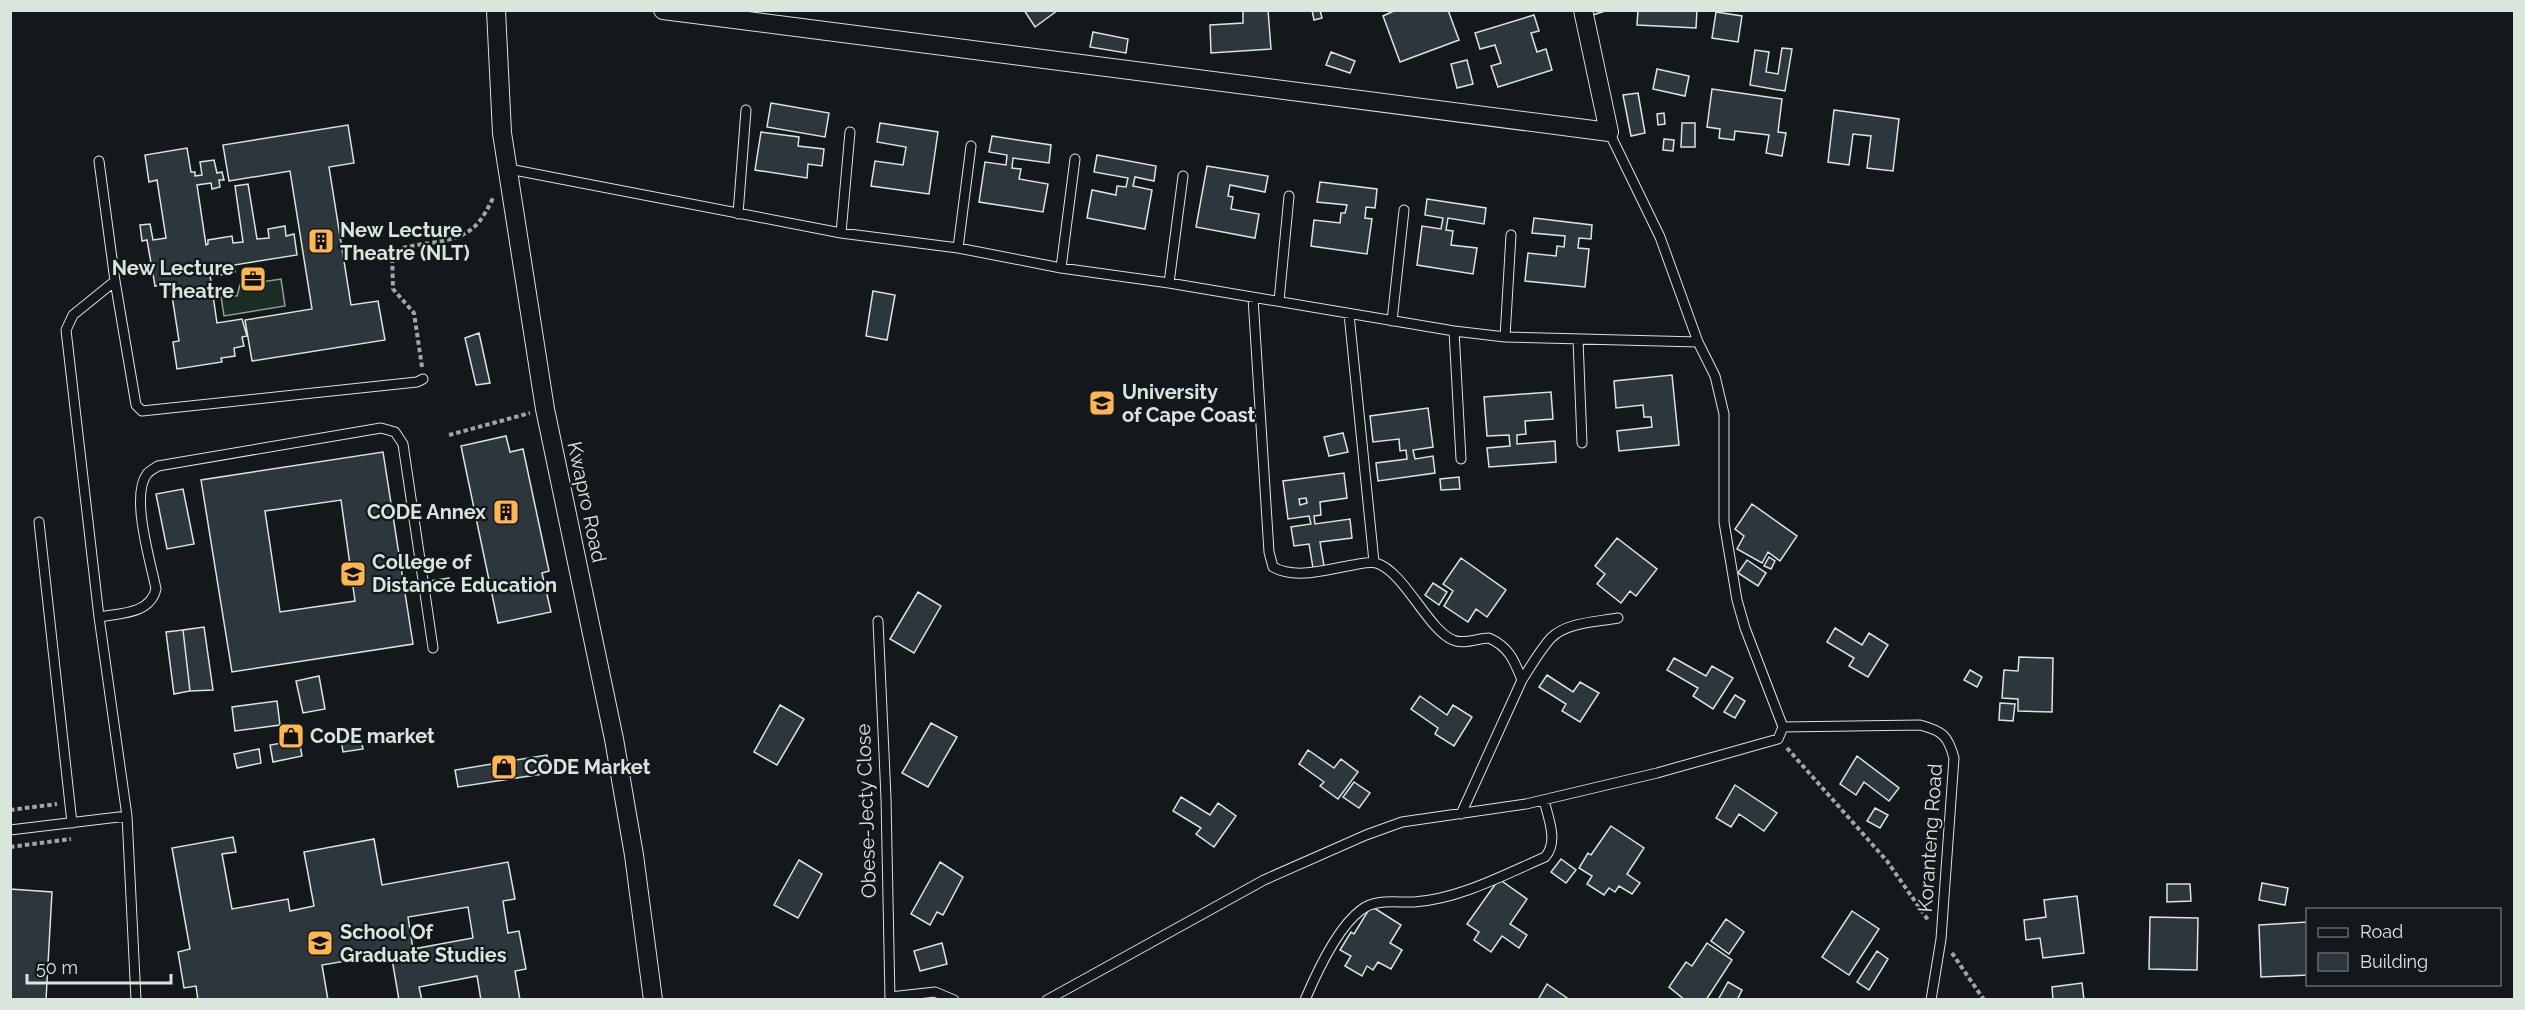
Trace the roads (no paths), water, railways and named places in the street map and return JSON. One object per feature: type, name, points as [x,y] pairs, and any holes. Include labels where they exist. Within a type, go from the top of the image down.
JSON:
[{"type":"street","name":"Kwapro Road","points":[[496,10],[502,133],[545,409],[616,751],[634,855],[653,999]]},
{"type":"street","points":[[663,10],[1609,132],[1583,10]]},
{"type":"lane","points":[[738,214],[746,110]]},
{"type":"lane","points":[[841,233],[850,132]]},
{"type":"lane","points":[[1047,999],[1264,880],[1366,835],[1402,822],[1544,800],[1658,773],[1778,739],[1784,727],[1745,628],[1737,600],[1724,522],[1724,414],[1715,376],[1698,342],[1660,237],[1609,132]]},
{"type":"lane","points":[[958,248],[971,146]]},
{"type":"lane","points":[[1061,268],[1075,159]]},
{"type":"lane","points":[[99,161],[136,405],[142,411],[417,382],[423,379]]},
{"type":"lane","points":[[509,168],[841,233],[958,248],[1061,268],[1169,283],[1454,331],[1505,337],[1698,342]]},
{"type":"lane","points":[[1169,283],[1183,176]]},
{"type":"lane","points":[[1279,302],[1289,196]]},
{"type":"lane","points":[[1392,321],[1404,210]]},
{"type":"lane","points":[[1505,337],[1511,235]]},
{"type":"lane","points":[[116,280],[73,315],[66,330],[99,617],[128,816],[136,999]]},
{"type":"lane","points":[[1253,298],[1269,552],[1273,567],[1283,573],[1298,573],[1374,562],[1389,570],[1440,629],[1453,640],[1465,642],[1489,638],[1500,643],[1509,651],[1521,680]]},
{"type":"lane","points":[[1349,314],[1374,562]]},
{"type":"lane","points":[[1454,331],[1461,459]]},
{"type":"lane","points":[[1578,339],[1582,443]]},
{"type":"lane","points":[[99,617],[144,608],[153,600],[156,589],[141,510],[142,486],[147,473],[158,466],[381,428],[395,432],[403,444],[432,648]]},
{"type":"lane","points":[[39,522],[72,823]]},
{"type":"lane","points":[[1461,814],[1521,680],[1551,638],[1572,626],[1618,618]]},
{"type":"lane","name":"Obese-Jecty Close","points":[[878,621],[881,728],[886,798],[890,998]]},
{"type":"lane","name":"Koranteng Road","points":[[1784,727],[1920,725],[1938,729],[1950,742],[1954,758],[1941,939],[1931,999]]},
{"type":"lane","points":[[1305,999],[1334,943],[1360,910],[1382,902],[1416,902],[1463,891],[1545,857],[1553,843],[1544,800]]},
{"type":"lane","points":[[10,830],[128,816]]},
{"type":"lane","points":[[890,998],[935,992],[954,999]]},
{"type":"place","name":"New Lecture Theatre (NLT)","points":[[321,241]]},
{"type":"place","name":"New Lecture Theatre","points":[[253,279]]},
{"type":"place","name":"University of Cape Coast","points":[[1102,403]]},
{"type":"place","name":"CODE Annex","points":[[506,512]]},
{"type":"place","name":"College of Distance Education","points":[[353,574]]},
{"type":"place","name":"CoDE market","points":[[291,736]]},
{"type":"place","name":"CODE Market","points":[[504,767]]},
{"type":"place","name":"School Of Graduate Studies","points":[[320,943]]}]
